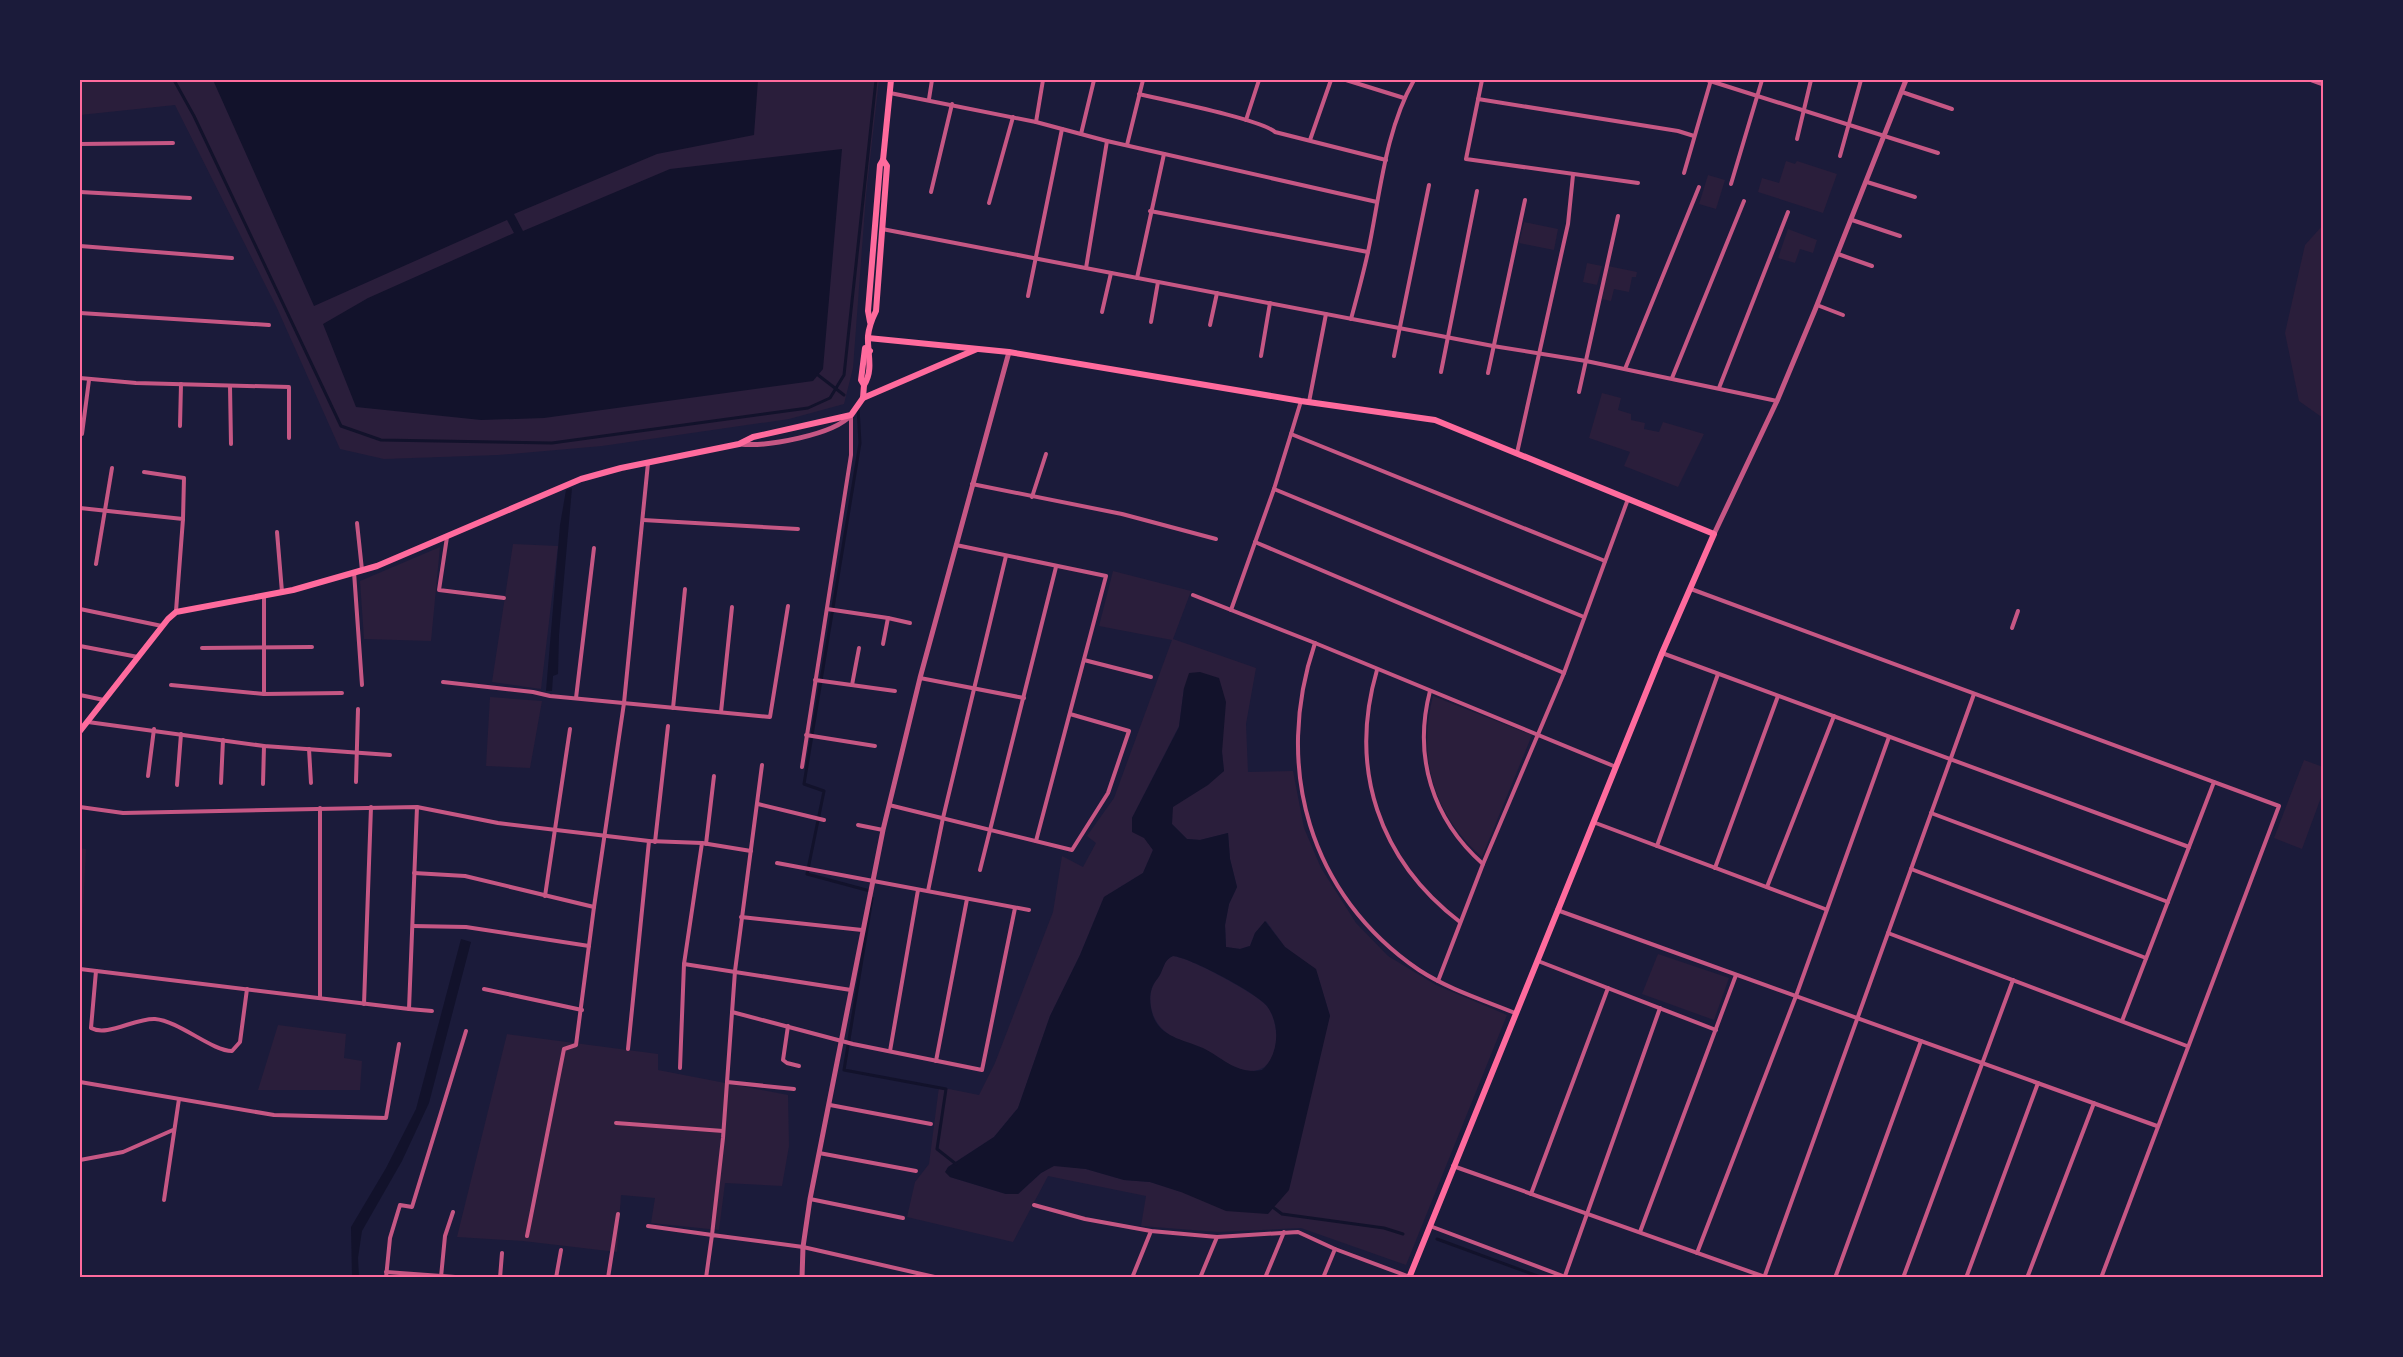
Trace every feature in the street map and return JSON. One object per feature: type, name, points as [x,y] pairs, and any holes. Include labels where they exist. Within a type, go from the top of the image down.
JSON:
[{"type":"main road","points":[[80,731],[176,612],[282,592],[362,570],[581,479],[648,462],[740,444],[753,437],[851,415],[863,398],[864,385],[861,380],[865,348],[870,351],[868,311],[880,165],[883,160],[891,80]]},
{"type":"main road","points":[[870,322],[876,311],[886,166],[883,160]]},
{"type":"main road","points":[[868,338],[1009,352],[1301,401],[1435,420],[1714,534],[1692,589],[1662,653],[1410,1277]]},
{"type":"main road","points":[[863,398],[978,348]]},
{"type":"street","points":[[929,99],[932,80]]},
{"type":"street","points":[[1036,122],[1043,80]]},
{"type":"street","points":[[1081,134],[1094,80]]},
{"type":"street","points":[[1127,145],[1143,80]]},
{"type":"street","points":[[1246,120],[1259,80]]},
{"type":"street","points":[[1310,140],[1330,80]]},
{"type":"street","points":[[1346,80],[1404,98]]},
{"type":"street","points":[[1351,319],[1368,252],[1386,160],[1404,98],[1414,80]]},
{"type":"street","points":[[1482,80],[1466,159],[1638,183]]},
{"type":"street","points":[[1684,172],[1710,80],[1938,153]]},
{"type":"street","points":[[1731,184],[1762,80]]},
{"type":"street","points":[[1797,139],[1811,80]]},
{"type":"street","points":[[1840,156],[1861,80]]},
{"type":"street","points":[[1714,534],[1777,401],[1852,220],[1906,80]]},
{"type":"street","points":[[2311,80],[2322,84]]},
{"type":"street","points":[[1902,92],[1952,110]]},
{"type":"street","points":[[890,93],[1036,122],[1107,141],[1377,202]]},
{"type":"street","points":[[1139,94],[1246,120],[1275,132],[1386,160]]},
{"type":"street","points":[[1478,99],[1678,131],[1694,136]]},
{"type":"street","points":[[931,192],[952,104]]},
{"type":"street","points":[[989,203],[1013,117]]},
{"type":"street","points":[[1028,296],[1062,129]]},
{"type":"street","points":[[1086,268],[1107,141]]},
{"type":"street","points":[[80,144],[173,142]]},
{"type":"street","points":[[1137,278],[1164,154]]},
{"type":"street","points":[[1517,453],[1568,224],[1573,175]]},
{"type":"street","points":[[1867,182],[1915,197]]},
{"type":"street","points":[[1394,356],[1429,185]]},
{"type":"street","points":[[1625,369],[1699,187]]},
{"type":"street","points":[[1441,372],[1477,191]]},
{"type":"street","points":[[80,192],[190,198]]},
{"type":"street","points":[[1488,373],[1525,200]]},
{"type":"street","points":[[1672,378],[1744,201]]},
{"type":"street","points":[[1150,211],[1368,252]]},
{"type":"street","points":[[1719,388],[1788,212]]},
{"type":"street","points":[[1579,392],[1617,216]]},
{"type":"street","points":[[1852,220],[1900,236]]},
{"type":"street","points":[[882,229],[1448,338],[1586,361],[1777,401]]},
{"type":"street","points":[[80,246],[232,258]]},
{"type":"street","points":[[1838,254],[1872,266]]},
{"type":"street","points":[[1102,312],[1111,273]]},
{"type":"street","points":[[1150,322],[1158,282]]},
{"type":"street","points":[[1210,325],[1216,293]]},
{"type":"street","points":[[1261,357],[1270,303]]},
{"type":"street","points":[[1817,305],[1843,315]]},
{"type":"street","points":[[80,313],[269,325]]},
{"type":"street","points":[[1309,402],[1326,314]]},
{"type":"street","points":[[802,1278],[803,1247],[810,1199],[883,830],[971,484],[1009,352]]},
{"type":"street","points":[[80,378],[289,387],[289,438]]},
{"type":"street","points":[[82,434],[89,380]]},
{"type":"street","points":[[180,426],[182,384]]},
{"type":"street","points":[[230,386],[231,444]]},
{"type":"street","points":[[1231,610],[1274,489],[1301,401]]},
{"type":"street","points":[[802,767],[851,456],[851,415]]},
{"type":"street","points":[[1291,434],[1605,561]]},
{"type":"street","points":[[1032,497],[1046,454]]},
{"type":"street","points":[[527,1236],[564,1049],[576,1045],[582,1010],[594,907],[624,703],[648,462]]},
{"type":"street","points":[[96,564],[112,468]]},
{"type":"street","points":[[144,472],[184,478],[176,612]]},
{"type":"street","points":[[971,484],[1122,514],[1216,539]]},
{"type":"street","points":[[1274,489],[1584,617]]},
{"type":"street","points":[[1438,981],[1483,864],[1540,735],[1629,499]]},
{"type":"street","points":[[80,508],[183,519]]},
{"type":"street","points":[[643,520],[798,529]]},
{"type":"street","points":[[357,524],[362,570]]},
{"type":"street","points":[[277,532],[282,592]]},
{"type":"street","points":[[447,536],[439,590],[504,598]]},
{"type":"street","points":[[1255,542],[1564,673]]},
{"type":"street","points":[[955,545],[1106,576],[1036,841]]},
{"type":"street","points":[[576,698],[594,548]]},
{"type":"street","points":[[928,891],[943,818],[1006,556]]},
{"type":"street","points":[[980,870],[1056,567]]},
{"type":"street","points":[[354,572],[362,685]]},
{"type":"street","points":[[673,708],[686,589]]},
{"type":"street","points":[[1692,589],[2279,806],[2101,1278]]},
{"type":"street","points":[[264,595],[264,694]]},
{"type":"street","points":[[1192,595],[1315,643],[1616,768]]},
{"type":"street","points":[[443,682],[770,717],[788,606]]},
{"type":"street","points":[[721,712],[732,607]]},
{"type":"street","points":[[80,609],[163,626]]},
{"type":"street","points":[[828,609],[910,623]]},
{"type":"street","points":[[2012,628],[2018,611]]},
{"type":"street","points":[[883,644],[888,618]]},
{"type":"street","points":[[1315,643],[1299,704],[1296,746],[1300,787],[1310,828],[1327,867],[1360,917],[1404,959],[1438,981],[1515,1013]]},
{"type":"street","points":[[80,646],[138,657]]},
{"type":"street","points":[[202,648],[312,647]]},
{"type":"street","points":[[852,685],[859,648]]},
{"type":"street","points":[[1662,653],[2189,847]]},
{"type":"street","points":[[1084,660],[1151,676]]},
{"type":"street","points":[[1377,670],[1369,704],[1366,739],[1368,774],[1376,809],[1390,842],[1409,872],[1433,899],[1460,922]]},
{"type":"street","points":[[1657,846],[1718,674]]},
{"type":"street","points":[[920,678],[1024,698]]},
{"type":"street","points":[[816,680],[895,692]]},
{"type":"street","points":[[171,685],[264,694],[342,693]]},
{"type":"street","points":[[1430,690],[1423,736],[1429,781],[1439,808],[1454,833],[1483,864]]},
{"type":"street","points":[[1453,1166],[1765,1277],[1974,694]]},
{"type":"street","points":[[80,695],[105,700]]},
{"type":"street","points":[[1714,868],[1778,696]]},
{"type":"street","points":[[356,782],[358,709]]},
{"type":"street","points":[[889,805],[1072,850],[1108,793],[1129,731],[1070,714]]},
{"type":"street","points":[[1767,887],[1834,716]]},
{"type":"street","points":[[87,722],[154,729],[264,746],[390,755]]},
{"type":"street","points":[[628,1049],[668,726]]},
{"type":"street","points":[[148,776],[154,729]]},
{"type":"street","points":[[545,896],[570,729]]},
{"type":"street","points":[[177,785],[181,734]]},
{"type":"street","points":[[807,736],[875,746]]},
{"type":"street","points":[[1697,1253],[1796,996],[1825,909],[1889,737]]},
{"type":"street","points":[[221,783],[223,740]]},
{"type":"street","points":[[263,784],[264,746]]},
{"type":"street","points":[[309,749],[311,783]]},
{"type":"street","points":[[706,1278],[723,1131],[735,971],[759,804],[762,765]]},
{"type":"street","points":[[680,1068],[684,964],[714,776]]},
{"type":"street","points":[[2122,1022],[2214,782]]},
{"type":"street","points":[[759,804],[824,820]]},
{"type":"street","points":[[80,807],[123,813],[371,806],[417,807],[498,823],[751,851]]},
{"type":"street","points":[[364,1004],[371,806]]},
{"type":"street","points":[[410,1009],[417,807]]},
{"type":"street","points":[[320,808],[320,998]]},
{"type":"street","points":[[1931,813],[2168,902]]},
{"type":"street","points":[[1593,822],[1825,909]]},
{"type":"street","points":[[858,825],[883,830]]},
{"type":"street","points":[[777,863],[872,883],[918,889],[1029,910]]},
{"type":"street","points":[[1911,869],[2146,958]]},
{"type":"street","points":[[414,873],[465,876],[594,907]]},
{"type":"street","points":[[890,1052],[918,889]]},
{"type":"street","points":[[936,1061],[967,899]]},
{"type":"street","points":[[732,1012],[853,1044],[982,1070],[1015,908]]},
{"type":"street","points":[[1557,910],[2157,1126]]},
{"type":"street","points":[[741,917],[862,930]]},
{"type":"street","points":[[412,926],[466,927],[589,946]]},
{"type":"street","points":[[1888,933],[2187,1046]]},
{"type":"street","points":[[1538,961],[1716,1030]]},
{"type":"street","points":[[684,964],[851,990]]},
{"type":"street","points":[[80,969],[432,1011]]},
{"type":"street","points":[[96,971],[91,1028],[102,1031],[137,1021],[156,1019],[204,1039],[225,1051],[232,1051],[240,1042],[247,989]]},
{"type":"street","points":[[1640,1233],[1737,975]]},
{"type":"street","points":[[1903,1278],[2013,980]]},
{"type":"street","points":[[1531,1194],[1608,988]]},
{"type":"street","points":[[484,989],[582,1010]]},
{"type":"street","points":[[1430,1226],[1566,1277],[1659,1008]]},
{"type":"street","points":[[788,1026],[783,1060],[799,1066]]},
{"type":"street","points":[[466,1030],[412,1207],[400,1205],[390,1238],[386,1275],[469,1278]]},
{"type":"street","points":[[1835,1278],[1921,1041]]},
{"type":"street","points":[[80,1082],[274,1115],[386,1118],[399,1044]]},
{"type":"street","points":[[727,1082],[794,1089]]},
{"type":"street","points":[[1966,1278],[2038,1083]]},
{"type":"street","points":[[164,1200],[179,1099]]},
{"type":"street","points":[[2027,1278],[2094,1103]]},
{"type":"street","points":[[830,1105],[931,1124]]},
{"type":"street","points":[[616,1123],[723,1131]]},
{"type":"street","points":[[80,1160],[123,1152],[174,1130]]},
{"type":"street","points":[[819,1153],[916,1171]]},
{"type":"street","points":[[810,1199],[903,1218]]},
{"type":"street","points":[[1034,1205],[1085,1219],[1151,1231],[1217,1237],[1298,1232],[1335,1249],[1410,1277]]},
{"type":"street","points":[[442,1277],[445,1236],[453,1212]]},
{"type":"street","points":[[608,1278],[618,1214]]},
{"type":"street","points":[[648,1226],[803,1247],[939,1278]]},
{"type":"street","points":[[1132,1278],[1151,1231]]},
{"type":"street","points":[[1265,1278],[1284,1232]]},
{"type":"street","points":[[1200,1278],[1217,1237]]},
{"type":"street","points":[[1323,1278],[1335,1249]]},
{"type":"street","points":[[555,1278],[561,1250]]},
{"type":"street","points":[[500,1278],[502,1253]]},
{"type":"shaded area","points":[[80,80],[879,80],[866,195],[853,368],[844,404],[789,419],[602,446],[498,455],[384,459],[340,449],[277,308],[175,105],[80,115]]},
{"type":"shaded area","points":[[213,80],[758,80],[754,135],[657,154],[514,214],[523,231],[670,169],[842,149],[823,369],[813,381],[544,418],[481,420],[356,407],[323,324],[368,298],[514,233],[507,220],[314,306]]},
{"type":"shaded area","points":[[1786,161],[1795,164],[1797,161],[1837,174],[1823,213],[1758,192],[1762,178],[1779,183]]},
{"type":"shaded area","points":[[1708,175],[1725,180],[1716,209],[1699,204]]},
{"type":"shaded area","points":[[1524,222],[1558,229],[1554,250],[1519,243]]},
{"type":"shaded area","points":[[2323,225],[2323,418],[2299,401],[2285,333],[2305,245]]},
{"type":"shaded area","points":[[1788,229],[1817,240],[1813,253],[1800,249],[1795,263],[1778,258]]},
{"type":"shaded area","points":[[1587,263],[1602,266],[1597,285],[1583,282]]},
{"type":"shaded area","points":[[1608,266],[1637,272],[1636,277],[1632,277],[1629,292],[1614,289],[1611,301],[1602,299]]},
{"type":"shaded area","points":[[1602,393],[1621,398],[1618,410],[1631,414],[1631,420],[1645,423],[1644,429],[1659,432],[1663,422],[1704,434],[1678,487],[1624,466],[1630,452],[1589,438]]},
{"type":"shaded area","points":[[572,488],[559,635],[558,674],[553,676],[552,691],[546,691],[560,525],[566,490]]},
{"type":"shaded area","points":[[513,544],[558,546],[541,689],[492,682]]},
{"type":"shaded area","points":[[440,547],[431,641],[364,639],[360,581]]},
{"type":"shaded area","points":[[1113,571],[1191,591],[1173,639],[1256,668],[1246,724],[1248,772],[1293,771],[1304,828],[1321,868],[1356,923],[1388,956],[1436,985],[1507,1015],[1406,1265],[1301,1228],[1218,1232],[1141,1226],[1146,1196],[1048,1176],[1013,1242],[907,1217],[915,1182],[929,1164],[939,1087],[979,1095],[995,1063],[1053,912],[1062,856],[1083,867],[1096,843],[1087,836],[1114,798],[1172,640],[1099,626]],"holes":[[[1184,688],[1222,752],[1224,771],[1172,807],[1172,824],[1187,839],[1200,840],[1228,833],[1230,859],[1237,887],[1229,904],[1225,925],[1226,947],[1240,949],[1250,946],[1255,933],[1266,921],[1285,947],[1316,970],[1330,1016],[1181,1192],[1150,1182],[1124,1180],[1086,1169],[1054,1165],[1041,1173],[1018,1194],[1006,1194],[950,1177],[948,1167],[994,1137],[1018,1108],[1050,1016],[1080,955],[1104,897],[1143,873],[1153,850],[1132,818],[1179,726]]]},
{"type":"shaded area","points":[[1200,672],[1219,678],[1226,702],[1222,752],[1224,771],[1208,785],[1173,807],[1172,824],[1187,839],[1200,840],[1228,833],[1230,859],[1237,887],[1229,904],[1225,925],[1226,947],[1240,949],[1250,946],[1255,933],[1265,921],[1285,947],[1316,969],[1330,1016],[1289,1190],[1268,1214],[1226,1211],[1150,1182],[1124,1180],[1086,1169],[1054,1166],[1041,1173],[1018,1194],[1006,1194],[950,1177],[945,1172],[948,1167],[994,1137],[1018,1108],[1050,1016],[1080,955],[1104,897],[1143,873],[1153,850],[1144,838],[1132,832],[1132,818],[1179,727],[1184,688],[1189,673]],"holes":[[[1173,956],[1237,985],[1267,1006],[1275,1022],[1276,1039],[1272,1056],[1262,1070],[1245,1070],[1231,1065],[1203,1048],[1170,1035],[1158,1025],[1151,1008],[1152,989],[1167,960]]]},
{"type":"shaded area","points":[[1433,696],[1532,735],[1482,857],[1465,841],[1452,823],[1441,804],[1434,784],[1427,741]]},
{"type":"shaded area","points":[[490,697],[542,701],[530,768],[486,766]]},
{"type":"shaded area","points":[[2304,760],[2323,767],[2323,792],[2302,849],[2274,838]]},
{"type":"shaded area","points":[[80,848],[86,849],[82,931],[80,931]]},
{"type":"shaded area","points":[[461,939],[471,942],[429,1103],[402,1161],[362,1231],[358,1258],[359,1277],[352,1277],[351,1227],[386,1168],[416,1109]]},
{"type":"shaded area","points":[[1658,954],[1729,978],[1714,1020],[1642,994]]},
{"type":"shaded area","points":[[1173,956],[1193,962],[1221,976],[1266,1005],[1275,1023],[1276,1034],[1276,1045],[1268,1064],[1250,1071],[1240,1069],[1174,1038],[1159,1026],[1151,1007],[1151,992],[1165,962]]},
{"type":"shaded area","points":[[278,1025],[346,1034],[344,1058],[362,1061],[360,1090],[258,1090]]},
{"type":"shaded area","points":[[507,1034],[658,1054],[658,1070],[788,1095],[789,1146],[782,1186],[725,1183],[719,1230],[651,1223],[655,1198],[621,1195],[617,1252],[523,1241],[457,1237]]},
{"type":"waterway","points":[[174,80],[194,116],[341,426],[381,440],[552,443],[808,408],[830,398],[844,375],[876,80]]},
{"type":"waterway","points":[[818,375],[844,395]]},
{"type":"waterway","points":[[858,408],[860,443],[804,784],[824,791],[807,874],[870,891]]},
{"type":"waterway","points":[[872,898],[844,1070],[946,1089],[937,1149],[956,1164]]},
{"type":"waterway","points":[[1274,1208],[1282,1214],[1384,1228],[1403,1234]]},
{"type":"waterway","points":[[1437,1239],[1543,1278]]}]
